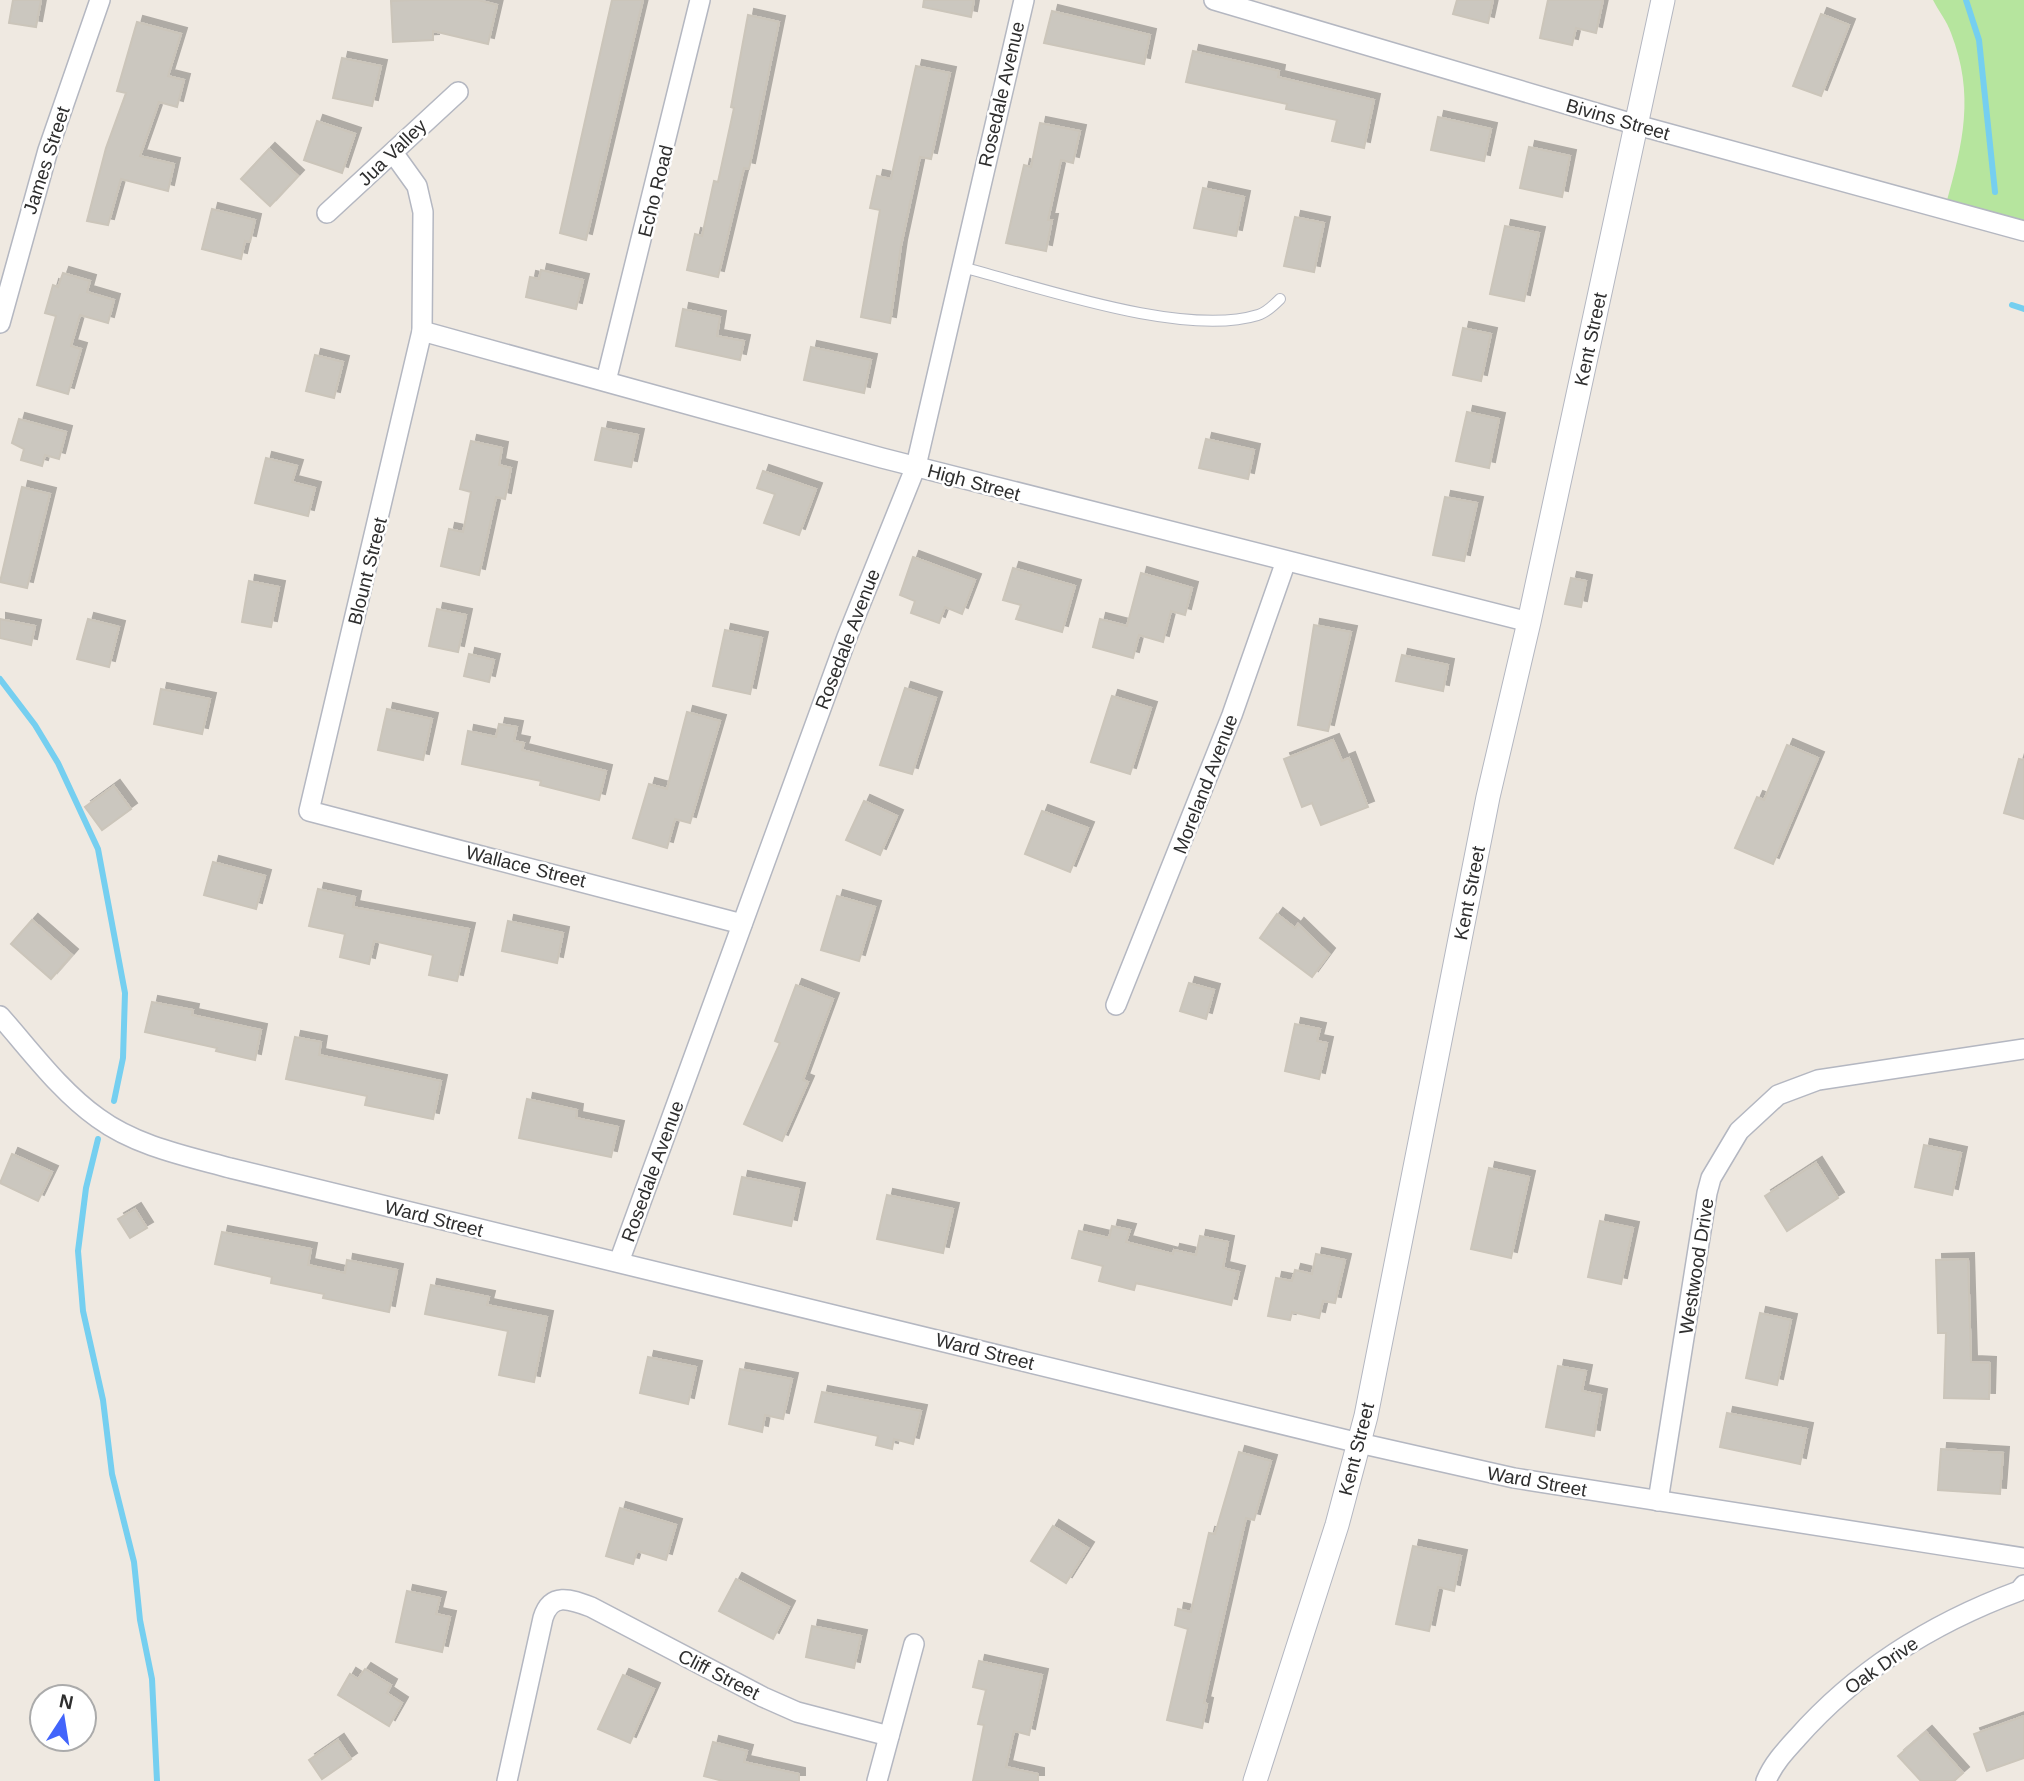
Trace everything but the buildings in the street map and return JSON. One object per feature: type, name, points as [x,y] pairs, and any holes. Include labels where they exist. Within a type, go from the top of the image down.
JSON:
[{"type":"street","name":"James Street","points":[[0,323],[48,150],[100,0]]},
{"type":"street","name":"Echo Road","points":[[606,381],[700,0]]},
{"type":"street","name":"Rosedale Avenue","points":[[618,1262],[847,637],[916,466],[1024,0]]},
{"type":"street","name":"Bivins Street","points":[[1214,0],[1637,125],[2024,231]]},
{"type":"street","name":"Kent Street","points":[[1255,1781],[1337,1525],[1359,1443],[1488,797],[1529,622],[1663,0]]},
{"type":"street","name":"Jua Valley","points":[[327,213],[394,154],[458,92]]},
{"type":"street","name":"Blount Street","points":[[309,811],[422,331],[423,212],[417,186],[394,154]]},
{"type":"street","name":"High Street","points":[[422,331],[916,466],[1529,622]]},
{"type":"street","name":"Moreland Avenue","points":[[1116,1005],[1232,715],[1286,561]]},
{"type":"street","name":"Wallace Street","points":[[309,811],[742,924]]},
{"type":"street","name":"Ward Street","points":[[0,1016],[76,1100],[99,1119],[148,1143],[230,1168],[1359,1443],[1514,1478],[2024,1558]]},
{"type":"street","name":"Westwood Drive","points":[[1658,1501],[1707,1193],[1711,1178],[1739,1131],[1778,1095],[1818,1080],[2024,1049]]},
{"type":"street","name":"Oak Drive","points":[[1766,1781],[1778,1760],[1818,1714],[1867,1671],[1958,1616],[2019,1591],[2024,1585]]},
{"type":"street","name":"Cliff Street","points":[[507,1781],[543,1618],[547,1604],[555,1599],[574,1600],[591,1607],[741,1686],[797,1712],[889,1737]]},
{"type":"street","points":[[877,1781],[914,1644]]},
{"type":"lane","points":[[962,267],[1173,319],[1214,323],[1261,315],[1280,299]]},
{"type":"green space","points":[[1933,0],[2024,0],[2024,225],[1946,204],[1964,119],[1963,77],[1949,29]]},
{"type":"waterway","points":[[1966,0],[1979,40],[1995,192]]},
{"type":"waterway","points":[[2012,305],[2024,309]]},
{"type":"waterway","points":[[0,679],[35,725],[58,763],[98,849],[125,993],[123,1058],[114,1101]]},
{"type":"waterway","points":[[98,1139],[86,1188],[78,1251],[83,1311],[103,1400],[112,1474],[134,1562],[140,1620],[152,1679],[157,1781]]}]
